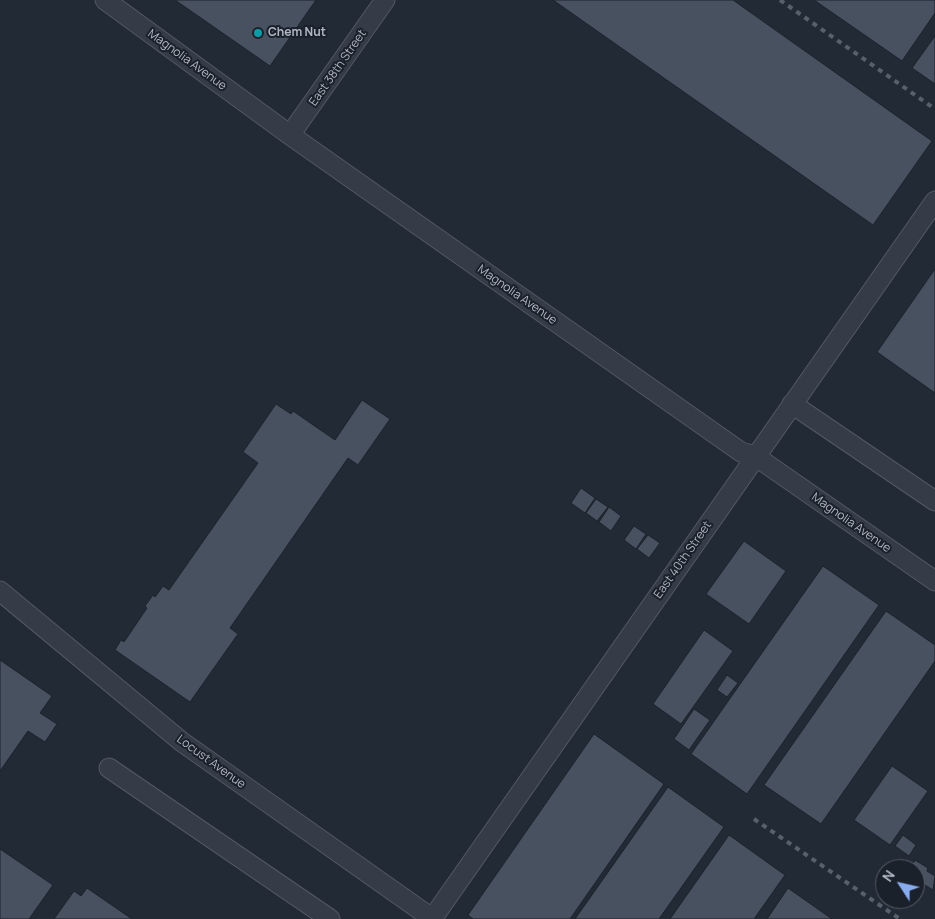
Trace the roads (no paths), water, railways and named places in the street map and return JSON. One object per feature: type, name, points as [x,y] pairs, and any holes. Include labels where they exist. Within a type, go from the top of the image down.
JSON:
[{"type":"street","name":"Magnolia Avenue","points":[[105,0],[290,136],[741,452],[755,456],[935,581]]},
{"type":"street","name":"East 38th Street","points":[[290,136],[385,0]]},
{"type":"street","name":"East 40th Street","points":[[433,919],[935,201]]},
{"type":"street","points":[[792,404],[935,501]]},
{"type":"street","name":"Locust Avenue","points":[[0,591],[182,742],[433,919]]},
{"type":"street","points":[[109,768],[330,919]]},
{"type":"railway","points":[[780,0],[935,109]]},
{"type":"railway","points":[[754,819],[900,919]]},
{"type":"place","name":"Chem Nut","points":[[258,33]]}]
